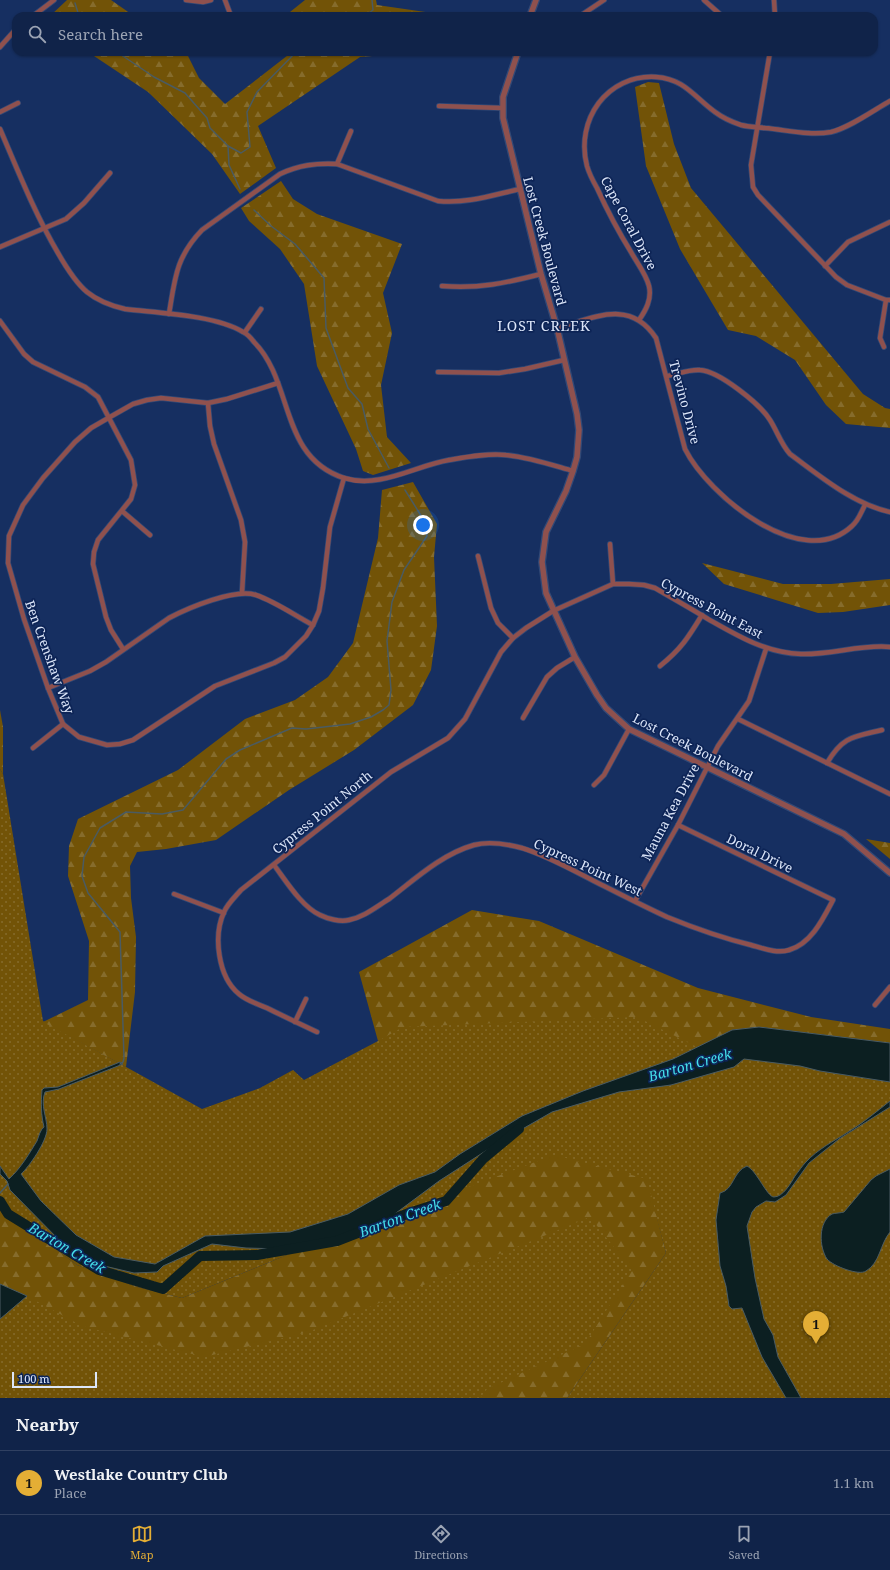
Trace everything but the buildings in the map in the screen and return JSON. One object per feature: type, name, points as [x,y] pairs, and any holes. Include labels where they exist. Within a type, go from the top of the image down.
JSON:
[{"type":"street","points":[[39,12],[54,0]]},
{"type":"street","points":[[186,0],[202,2],[211,0]]},
{"type":"street","points":[[225,0],[230,12]]},
{"type":"street","points":[[532,12],[536,0]]},
{"type":"street","points":[[586,12],[604,0]]},
{"type":"street","points":[[704,0],[718,12]]},
{"type":"street","points":[[774,0],[775,12]]},
{"type":"street","points":[[0,47],[12,34]]},
{"type":"street","name":"Lost Creek Boulevard","points":[[517,56],[502,108],[505,130],[541,274],[557,328],[577,414],[579,430],[577,458],[574,471],[546,532],[543,549],[543,577],[546,593],[553,611],[575,658],[597,695],[606,708],[629,729],[706,768],[844,834],[890,873]]},
{"type":"street","points":[[769,56],[756,126],[751,165],[753,187],[763,200],[836,277],[847,285],[888,300],[880,338],[884,347]]},
{"type":"street","name":"Cape Coral Drive","points":[[639,320],[646,309],[650,298],[649,287],[645,275],[610,217],[584,157],[583,144],[587,122],[594,108],[604,96],[615,87],[629,80],[643,77],[657,77],[672,80],[684,85],[714,111],[727,120],[743,125],[815,134],[833,132],[890,101]]},
{"type":"street","points":[[0,112],[18,103]]},
{"type":"street","points":[[439,106],[502,108]]},
{"type":"street","points":[[0,129],[43,228],[75,280],[87,292],[112,306],[218,322],[235,327],[245,332],[262,349],[270,363],[299,442],[308,454],[318,463],[344,478],[372,481],[395,476],[448,460],[505,454],[574,471]]},
{"type":"street","points":[[337,164],[351,131]]},
{"type":"street","points":[[169,314],[180,260],[193,239],[202,230],[280,174],[305,165],[321,163],[337,164],[438,201],[454,202],[471,200],[520,189]]},
{"type":"street","points":[[0,247],[66,219],[76,211],[110,173]]},
{"type":"street","points":[[825,266],[848,242],[890,222]]},
{"type":"street","points":[[442,286],[473,287],[500,284],[541,274]]},
{"type":"street","points":[[245,332],[261,309]]},
{"type":"street","name":"Trevino Drive","points":[[557,328],[614,313],[628,315],[649,326],[656,338],[685,449],[709,483],[733,505],[748,516],[785,534],[803,539],[818,540],[831,538],[843,533],[858,520],[865,505]]},
{"type":"street","points":[[0,322],[24,354],[33,362],[92,391],[98,397],[132,460],[135,485],[131,499],[98,540],[94,552],[93,564],[106,617],[123,649]]},
{"type":"street","points":[[438,372],[499,373],[564,360]]},
{"type":"street","points":[[667,376],[691,370],[701,370],[714,373],[723,378],[761,409],[770,420],[783,445],[790,454],[865,505],[890,512]]},
{"type":"street","name":"Ben Crenshaw Way","points":[[278,383],[227,399],[208,403],[161,398],[133,404],[92,428],[74,442],[43,478],[23,505],[9,536],[8,563],[24,619],[48,688],[63,724],[79,737],[108,745],[120,744],[133,740],[215,686],[274,663],[285,657],[306,636],[319,611],[330,527],[344,478]]},
{"type":"street","points":[[208,403],[210,426],[214,444],[241,520],[245,542],[242,593]]},
{"type":"street","points":[[122,511],[150,535]]},
{"type":"street","points":[[610,544],[613,584]]},
{"type":"street","points":[[478,556],[491,608],[498,623],[513,638]]},
{"type":"street","name":"Cypress Point East","points":[[553,611],[613,584],[636,585],[654,588],[746,640],[766,649],[801,654],[829,653],[874,647],[890,647]]},
{"type":"street","points":[[48,688],[90,671],[180,612],[232,594],[242,593],[255,595],[313,625]]},
{"type":"street","name":"Cypress Point North","points":[[317,1032],[240,994],[230,984],[223,972],[219,948],[219,932],[224,913],[231,901],[241,890],[391,772],[448,738],[465,719],[501,652],[513,638],[553,611]]},
{"type":"street","points":[[660,666],[675,654],[686,642],[702,615]]},
{"type":"street","name":"Mauna Kea Drive","points":[[635,901],[678,825],[718,746],[749,702],[766,649]]},
{"type":"street","points":[[523,718],[547,677],[557,668],[575,658]]},
{"type":"street","points":[[738,719],[890,794]]},
{"type":"street","points":[[32,748],[63,724]]},
{"type":"street","points":[[594,785],[604,775],[629,729]]},
{"type":"street","points":[[827,763],[834,750],[850,738],[882,730]]},
{"type":"street","name":"Doral Drive","points":[[678,825],[833,900]]},
{"type":"street","name":"Cypress Point West","points":[[274,865],[309,908],[320,915],[335,920],[347,921],[360,917],[376,908],[447,856],[475,844],[506,844],[537,853],[666,916],[706,932],[773,951],[787,951],[798,947],[808,938],[826,914],[833,900]]},
{"type":"street","points":[[174,894],[224,913]]},
{"type":"street","points":[[875,1005],[890,987]]},
{"type":"street","points":[[295,1022],[306,999]]},
{"type":"green space","points":[[67,0],[111,0],[128,12],[54,12]]},
{"type":"green space","points":[[305,0],[376,0],[377,5],[425,12],[290,12]]},
{"type":"green space","points":[[94,56],[188,56],[199,78],[225,104],[287,56],[372,56],[360,57],[258,126],[276,168],[240,194],[212,154],[148,92]]},
{"type":"green space","points":[[648,82],[659,83],[674,144],[691,188],[863,394],[885,408],[890,409],[890,428],[846,424],[826,405],[795,360],[756,336],[728,330],[680,249],[646,166],[635,87]]},
{"type":"green space","points":[[281,181],[293,199],[317,214],[402,244],[383,293],[392,333],[381,385],[387,437],[411,463],[373,475],[363,471],[356,449],[317,366],[304,284],[280,249],[249,221],[241,208]]},
{"type":"green space","points":[[413,482],[437,524],[434,557],[437,626],[431,670],[413,705],[354,750],[289,790],[216,840],[166,849],[137,852],[130,866],[131,898],[136,937],[135,992],[126,1067],[43,1022],[88,1000],[89,941],[68,876],[69,846],[78,819],[178,770],[245,719],[295,700],[328,677],[353,643],[378,538],[382,490]]},
{"type":"green space","points":[[702,563],[783,584],[831,584],[890,579],[890,605],[843,612],[818,613],[724,584]]},
{"type":"green space","points":[[0,710],[3,727],[3,774],[0,769]]},
{"type":"green space","points":[[0,769],[3,774],[43,1021],[202,1109],[260,1088],[293,1070],[304,1080],[378,1041],[404,1008],[690,994],[740,1049],[820,1071],[890,1082],[890,1398],[567,1398],[666,1253],[646,1179],[287,1255],[182,1298],[137,1287],[77,1265],[8,1214],[0,1203]]},
{"type":"green space","points":[[866,839],[890,843],[890,859]]},
{"type":"green space","points":[[472,910],[539,921],[698,988],[811,1017],[890,1029],[890,1043],[759,1027],[732,1030],[697,1047],[637,1017],[403,1027],[378,1041],[359,972]]},
{"type":"green space","points":[[554,1155],[647,1179],[666,1253],[567,1398],[480,1398],[487,1389],[585,1344],[632,1270],[590,1217],[308,1332],[204,1357],[82,1326],[27,1296],[0,1284],[0,1203],[8,1214],[77,1265],[137,1287],[182,1298],[287,1255]]},
{"type":"green space","points":[[600,1187],[646,1270],[550,1398],[0,1398],[0,1262],[210,1331]]},
{"type":"water","points":[[759,1027],[890,1043],[890,1082],[820,1071],[800,1066],[744,1059],[734,1067],[671,1085],[619,1092],[552,1112],[498,1143],[439,1181],[392,1216],[342,1239],[283,1249],[246,1248],[212,1244],[163,1266],[157,1272],[134,1273],[100,1265],[64,1245],[10,1190],[7,1181],[0,1174],[0,1166],[9,1179],[21,1166],[37,1141],[44,1127],[41,1104],[42,1090],[44,1088],[58,1087],[120,1062],[123,1064],[59,1089],[45,1092],[43,1102],[47,1124],[46,1134],[37,1153],[21,1174],[41,1201],[76,1235],[114,1257],[155,1264],[205,1236],[290,1232],[348,1214],[399,1185],[435,1172],[460,1154],[522,1116],[583,1091],[673,1059],[732,1030]]},
{"type":"water","points":[[890,1101],[890,1107],[839,1139],[809,1163],[786,1195],[775,1202],[766,1201],[756,1207],[752,1212],[747,1226],[755,1278],[764,1319],[773,1335],[778,1357],[801,1398],[786,1398],[762,1357],[742,1308],[732,1309],[729,1306],[726,1286],[720,1266],[716,1220],[720,1193],[728,1188],[742,1168],[747,1166],[751,1169],[771,1196],[774,1197],[781,1195],[811,1157],[859,1125]]},
{"type":"water","points":[[890,1169],[890,1232],[871,1268],[863,1272],[858,1272],[846,1270],[830,1262],[824,1254],[821,1242],[822,1229],[827,1218],[832,1214],[844,1212],[871,1180]]},
{"type":"water","points":[[0,1284],[27,1296],[0,1319]]},
{"type":"waterway","points":[[370,12],[373,10],[372,0]]},
{"type":"waterway","points":[[75,3],[78,12]]},
{"type":"waterway","points":[[123,56],[154,77],[185,93],[207,118],[210,128],[228,146],[229,165],[240,189]]},
{"type":"waterway","points":[[228,146],[241,153],[250,147],[247,112],[257,92],[292,56]]},
{"type":"waterway","points":[[254,210],[271,226],[295,244],[324,278],[326,328],[348,388],[362,404],[368,429],[389,468]]},
{"type":"waterway","points":[[120,1064],[123,1062],[124,1058],[120,932],[88,893],[82,876],[84,857],[100,828],[126,812],[162,814],[183,810],[226,759],[240,750],[292,728],[306,729],[350,724],[371,717],[389,705],[391,690],[387,641],[392,602],[404,570],[427,536],[425,522],[405,490]]},
{"type":"waterway","name":"Barton Creek","points":[[0,1201],[8,1214],[99,1270],[163,1289],[200,1256],[257,1255],[337,1241],[409,1213],[446,1201],[483,1159],[519,1129]]},
{"type":"waterway","points":[[0,1193],[8,1184]]},
{"type":"place","name":"Westlake Country Club","points":[[816,1344]]},
{"type":"district","name":"LOST CREEK","points":[[544,326]]}]
